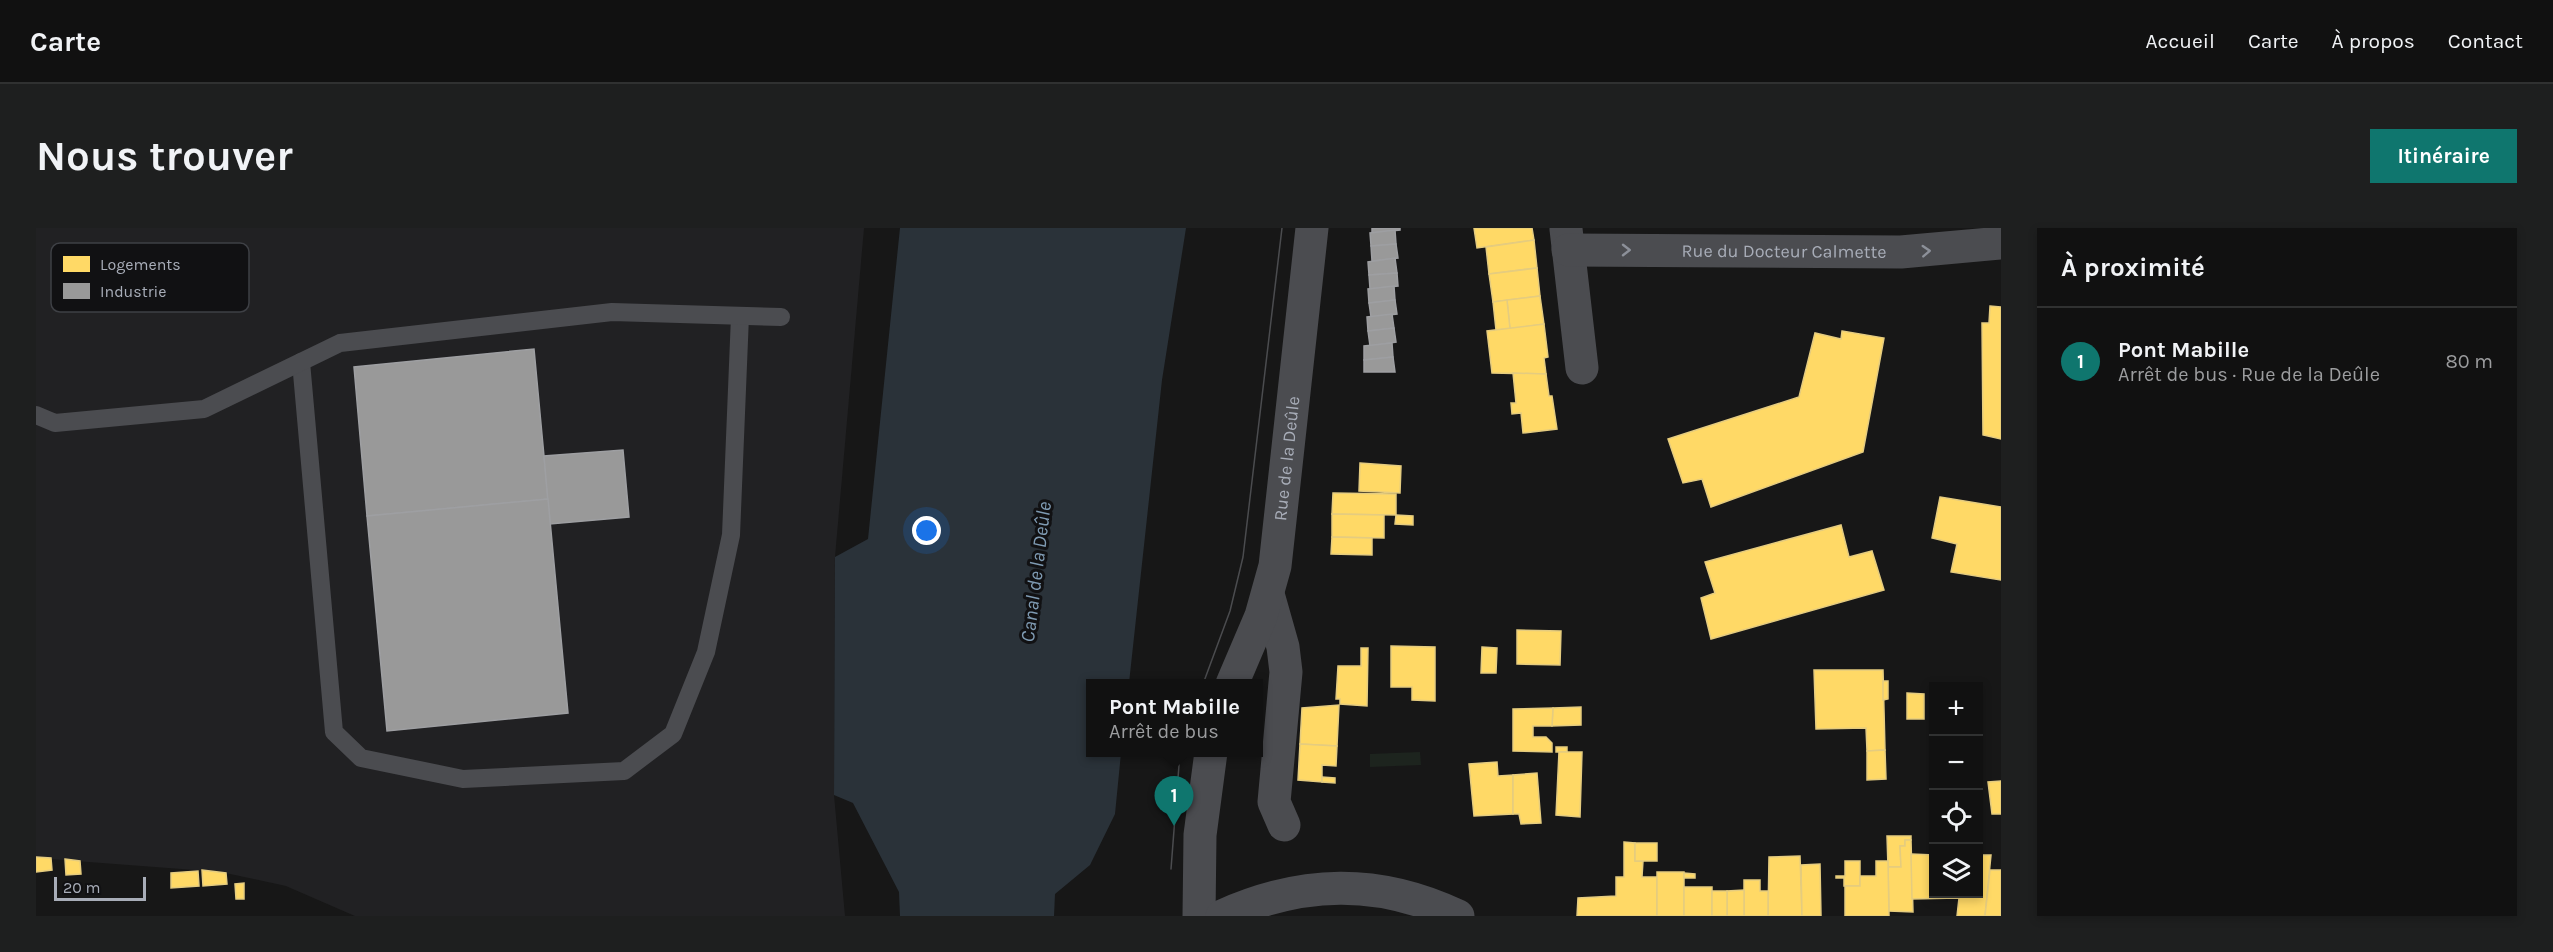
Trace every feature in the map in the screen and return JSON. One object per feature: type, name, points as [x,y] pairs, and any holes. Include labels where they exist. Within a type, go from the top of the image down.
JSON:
[{"type":"street","name":"Rue de la Deûle","points":[[1234,679],[1268,594],[1279,536],[1312,228]]},
{"type":"street","points":[[1567,239],[1582,368]]},
{"type":"street","name":"Rue du Docteur Calmette","points":[[1567,239],[1901,252],[2001,243]]},
{"type":"street","points":[[1268,594],[1283,647],[1286,672],[1274,802],[1284,825]]},
{"type":"street","points":[[1199,916],[1200,835],[1210,757]]},
{"type":"street","points":[[1231,912],[1285,894],[1358,888],[1416,898],[1458,916]]},
{"type":"lane","points":[[36,424],[204,409],[340,343],[612,312],[781,317]]},
{"type":"lane","points":[[301,362],[334,732],[362,758],[463,779],[624,771],[673,734],[706,652],[731,535],[740,316]]},
{"type":"lane","points":[[36,415],[55,423]]},
{"type":"shaded area","points":[[36,228],[864,228],[835,557],[834,795],[845,916],[355,916],[286,886],[221,872],[36,858]]},
{"type":"shaded area","points":[[1420,752],[1421,765],[1370,767],[1370,754]]},
{"type":"water","name":"Canal de la Deûle","points":[[900,228],[1186,228],[1162,380],[1129,679],[1086,679],[1086,757],[1121,757],[1115,814],[1090,865],[1055,894],[1054,916],[900,916],[899,892],[853,803],[834,795],[835,557],[868,539]]},
{"type":"building: Logements","points":[[1474,228],[1532,228],[1534,240],[1477,248]]},
{"type":"building: Logements","points":[[1534,240],[1537,268],[1489,274],[1486,247]]},
{"type":"building: Logements","points":[[1537,268],[1540,296],[1493,302],[1489,274]]},
{"type":"building: Logements","points":[[1540,296],[1544,324],[1510,329],[1507,300]]},
{"type":"building: Logements","points":[[1507,300],[1510,329],[1496,330],[1493,302]]},
{"type":"building: Logements","points":[[1990,306],[2001,307],[2001,439],[1983,435],[1982,323],[1989,323]]},
{"type":"building: Logements","points":[[1544,324],[1548,357],[1544,358],[1546,374],[1492,373],[1487,331]]},
{"type":"building: Logements","points":[[1842,331],[1884,338],[1863,452],[1711,507],[1702,479],[1683,483],[1668,439],[1799,397],[1815,333],[1841,339]]},
{"type":"building: Logements","points":[[1513,373],[1546,374],[1557,429],[1523,433],[1521,413],[1512,414],[1511,403],[1516,403]]},
{"type":"building: Logements","points":[[1360,463],[1401,466],[1400,493],[1359,491]]},
{"type":"building: Logements","points":[[1333,493],[1396,494],[1396,515],[1332,514]]},
{"type":"building: Logements","points":[[1940,497],[2001,507],[2001,580],[1951,572],[1957,544],[1932,538]]},
{"type":"building: Logements","points":[[1332,514],[1384,515],[1384,538],[1332,537]]},
{"type":"building: Logements","points":[[1396,515],[1413,516],[1413,525],[1395,524]]},
{"type":"building: Logements","points":[[1841,525],[1849,557],[1872,551],[1884,590],[1711,639],[1701,598],[1715,593],[1705,562]]},
{"type":"building: Logements","points":[[1332,537],[1372,538],[1372,555],[1331,554]]},
{"type":"building: Logements","points":[[1517,630],[1561,631],[1560,665],[1517,664]]},
{"type":"building: Logements","points":[[1391,646],[1435,647],[1435,701],[1412,700],[1412,687],[1391,687]]},
{"type":"building: Logements","points":[[1482,647],[1497,648],[1496,673],[1481,673]]},
{"type":"building: Logements","points":[[1361,648],[1368,648],[1367,706],[1340,704],[1340,699],[1336,699],[1338,666],[1361,666]]},
{"type":"building: Logements","points":[[1814,670],[1883,670],[1885,750],[1867,751],[1866,728],[1816,729]]},
{"type":"building: Logements","points":[[1883,681],[1888,681],[1888,699],[1883,700]]},
{"type":"building: Logements","points":[[1907,693],[1924,694],[1924,719],[1907,719]]},
{"type":"building: Logements","points":[[1339,705],[1337,746],[1300,744],[1302,708]]},
{"type":"building: Logements","points":[[1581,707],[1581,725],[1552,726],[1553,708]]},
{"type":"building: Logements","points":[[1553,708],[1552,726],[1533,726],[1533,737],[1546,737],[1552,743],[1552,752],[1513,751],[1513,709]]},
{"type":"building: Logements","points":[[1300,744],[1337,746],[1336,766],[1322,765],[1322,782],[1298,780]]},
{"type":"building: Logements","points":[[1556,747],[1567,747],[1567,752],[1556,752]]},
{"type":"building: Logements","points":[[1885,750],[1886,779],[1867,780],[1867,751]]},
{"type":"building: Logements","points":[[1559,752],[1582,752],[1580,817],[1556,815]]},
{"type":"building: Logements","points":[[1497,762],[1498,776],[1513,775],[1513,814],[1474,816],[1469,764]]},
{"type":"building: Logements","points":[[1537,773],[1541,823],[1521,824],[1519,814],[1513,814],[1513,775]]},
{"type":"building: Logements","points":[[1322,777],[1335,778],[1335,783],[1322,782]]},
{"type":"building: Logements","points":[[2001,781],[2001,814],[1992,814],[1988,782]]},
{"type":"building: Logements","points":[[1887,836],[1911,836],[1911,840],[1905,840],[1905,846],[1900,846],[1901,867],[1888,867]]},
{"type":"building: Logements","points":[[1905,840],[1911,840],[1913,912],[1889,911],[1888,867],[1901,867],[1900,846],[1905,846]]},
{"type":"building: Logements","points":[[1624,842],[1635,843],[1635,861],[1643,861],[1642,877],[1657,877],[1657,916],[1577,916],[1578,898],[1616,896],[1616,877],[1624,877]]},
{"type":"building: Logements","points":[[1635,843],[1657,843],[1657,861],[1635,861]]},
{"type":"building: Logements","points":[[1911,854],[1929,855],[1929,898],[1959,898],[1912,899]]},
{"type":"building: Logements","points":[[1983,855],[1991,855],[1985,916],[1957,916],[1959,898],[1983,898]]},
{"type":"building: Logements","points":[[1800,856],[1802,916],[1768,916],[1769,857]]},
{"type":"building: Logements","points":[[36,857],[51,858],[52,870],[36,872]]},
{"type":"building: Logements","points":[[65,859],[80,861],[81,874],[66,875]]},
{"type":"building: Logements","points":[[1845,861],[1860,861],[1860,886],[1844,886],[1844,878],[1836,878],[1836,876],[1845,876]]},
{"type":"building: Logements","points":[[1876,861],[1888,861],[1889,916],[1845,916],[1845,886],[1860,886],[1860,876],[1876,876]]},
{"type":"building: Logements","points":[[1820,864],[1821,916],[1802,916],[1801,865]]},
{"type":"building: Logements","points":[[202,870],[226,873],[227,884],[203,886]]},
{"type":"building: Logements","points":[[1990,870],[2001,870],[2001,916],[1985,916]]},
{"type":"building: Logements","points":[[198,871],[199,886],[171,888],[171,873]]},
{"type":"building: Logements","points":[[1657,872],[1684,872],[1684,916],[1657,916]]},
{"type":"building: Logements","points":[[1684,873],[1695,874],[1695,878],[1684,878]]},
{"type":"building: Logements","points":[[1744,880],[1760,880],[1760,891],[1768,891],[1768,916],[1744,916]]},
{"type":"building: Logements","points":[[244,883],[244,899],[236,899],[235,884]]},
{"type":"building: Logements","points":[[1684,887],[1712,887],[1712,916],[1684,916]]},
{"type":"building: Logements","points":[[1744,890],[1744,916],[1727,916],[1727,891]]},
{"type":"building: Logements","points":[[1712,891],[1727,891],[1727,916],[1712,916]]},
{"type":"building: Industrie","points":[[1372,228],[1400,228],[1400,230],[1372,233]]},
{"type":"building: Industrie","points":[[1395,230],[1396,244],[1371,246],[1370,233]]},
{"type":"building: Industrie","points":[[1396,244],[1398,258],[1372,261],[1371,246]]},
{"type":"building: Industrie","points":[[1395,258],[1397,273],[1369,275],[1368,262]]},
{"type":"building: Industrie","points":[[1397,273],[1398,286],[1370,289],[1369,275]]},
{"type":"building: Industrie","points":[[1394,286],[1395,300],[1369,303],[1368,289]]},
{"type":"building: Industrie","points":[[1395,300],[1397,314],[1371,317],[1369,303]]},
{"type":"building: Industrie","points":[[1392,314],[1394,328],[1368,331],[1367,317]]},
{"type":"building: Industrie","points":[[1394,328],[1396,342],[1370,346],[1368,331]]},
{"type":"building: Industrie","points":[[1392,343],[1393,357],[1364,360],[1364,346]]},
{"type":"building: Industrie","points":[[534,349],[548,499],[367,516],[354,367]]},
{"type":"building: Industrie","points":[[1393,357],[1395,372],[1364,372],[1364,360]]},
{"type":"building: Industrie","points":[[623,450],[629,517],[550,524],[544,456]]},
{"type":"building: Industrie","points":[[548,499],[568,713],[387,731],[367,516]]},
{"type":"tram line","points":[[1205,679],[1230,611],[1243,557],[1282,228]]},
{"type":"tram line","points":[[1171,869],[1180,757]]},
{"type":"place","name":"Pont Mabille","points":[[1174,826]]}]
